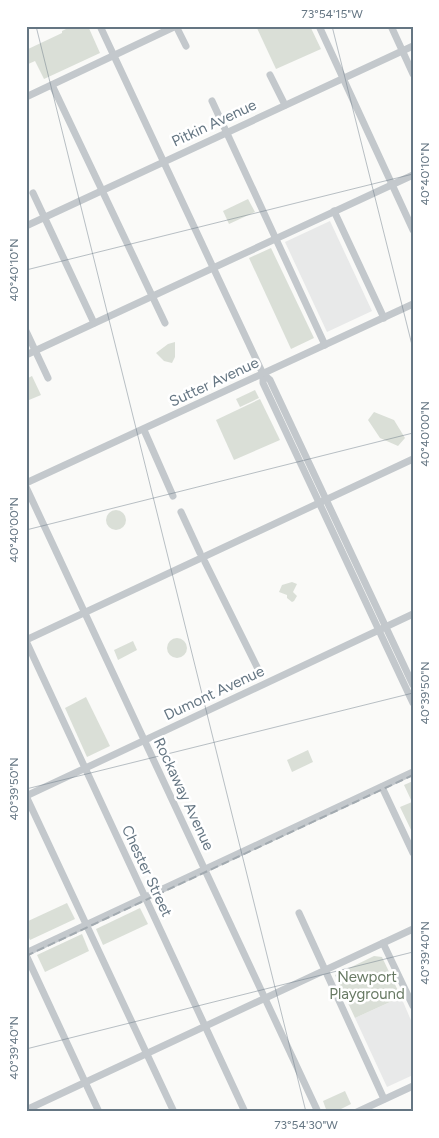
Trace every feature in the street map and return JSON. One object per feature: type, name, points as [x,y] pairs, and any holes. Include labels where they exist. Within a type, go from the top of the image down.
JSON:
[{"type":"street","points":[[100,26],[263,374],[263,383],[413,685]]},
{"type":"street","points":[[26,97],[176,26],[186,46]]},
{"type":"street","points":[[319,26],[413,230]]},
{"type":"street","points":[[391,26],[413,74]]},
{"type":"street","name":"Pitkin Avenue","points":[[26,226],[413,46]]},
{"type":"street","points":[[270,75],[285,105]]},
{"type":"street","points":[[52,85],[165,323]]},
{"type":"street","points":[[212,101],[325,345]]},
{"type":"street","points":[[26,355],[413,175]]},
{"type":"street","points":[[33,193],[94,324]]},
{"type":"street","points":[[334,212],[384,318]]},
{"type":"street","name":"Sutter Avenue","points":[[26,483],[413,304]]},
{"type":"street","points":[[26,331],[48,378]]},
{"type":"street","points":[[144,430],[173,496]]},
{"type":"street","points":[[26,640],[413,459]]},
{"type":"street","name":"Rockaway Avenue","points":[[26,487],[318,1112]]},
{"type":"street","points":[[322,501],[378,630],[413,704]]},
{"type":"street","points":[[181,512],[200,553]]},
{"type":"street","points":[[205,562],[261,675]]},
{"type":"street","name":"Dumont Avenue","points":[[26,796],[413,614]]},
{"type":"street","name":"Chester Street","points":[[26,640],[245,1112]]},
{"type":"street","points":[[100,1112],[26,954],[413,772]]},
{"type":"street","points":[[382,787],[413,854]]},
{"type":"street","points":[[26,796],[174,1112]]},
{"type":"street","points":[[299,913],[384,1099]]},
{"type":"street","points":[[26,1110],[413,929]]},
{"type":"street","points":[[383,943],[413,1006]]},
{"type":"street","points":[[357,1112],[413,1086]]},
{"type":"shaded area","points":[[330,221],[372,311],[327,332],[285,242]]},
{"type":"shaded area","points":[[401,997],[413,1025],[413,1075],[387,1087],[355,1018]]},
{"type":"green space","points":[[72,26],[88,26],[100,53],[44,79],[35,61],[26,65],[26,50],[62,33],[62,31]]},
{"type":"green space","points":[[256,26],[310,26],[321,49],[276,69]]},
{"type":"green space","points":[[248,199],[255,212],[229,224],[223,211]]},
{"type":"green space","points":[[271,248],[314,338],[291,349],[249,258]]},
{"type":"green space","points":[[175,342],[175,357],[172,363],[164,361],[156,353],[168,344]]},
{"type":"green space","points":[[32,376],[41,395],[29,400],[26,394],[26,379]]},
{"type":"green space","points":[[255,390],[259,398],[240,407],[236,399]]},
{"type":"green space","points":[[260,399],[280,440],[234,460],[216,420]]},
{"type":"green space","points":[[374,412],[394,420],[405,438],[398,446],[380,438],[368,420]]},
{"type":"green space","points":[[116,510],[123,513],[126,520],[123,527],[116,530],[109,527],[106,520],[109,513]]},
{"type":"green space","points":[[292,582],[297,584],[293,592],[297,596],[292,602],[287,598],[287,595],[279,592],[282,585]]},
{"type":"green space","points":[[177,638],[184,641],[187,648],[184,655],[177,658],[170,655],[167,648],[170,641]]},
{"type":"green space","points":[[133,641],[137,650],[118,660],[114,650]]},
{"type":"green space","points":[[86,697],[110,746],[87,757],[65,708]]},
{"type":"green space","points":[[308,750],[313,762],[292,772],[287,760]]},
{"type":"green space","points":[[413,781],[413,834],[400,807],[412,802],[404,785]]},
{"type":"green space","points":[[67,903],[75,919],[30,940],[26,932],[26,922]]},
{"type":"green space","points":[[140,908],[148,924],[103,945],[96,929]]},
{"type":"green space","points":[[82,934],[89,951],[45,972],[37,955]]},
{"type":"green space","name":"Newport Playground","points":[[374,956],[382,957],[401,997],[355,1018],[335,975]]},
{"type":"green space","points":[[345,1091],[351,1104],[335,1112],[327,1112],[323,1101]]},
{"type":"railway","points":[[26,956],[413,775]]}]
